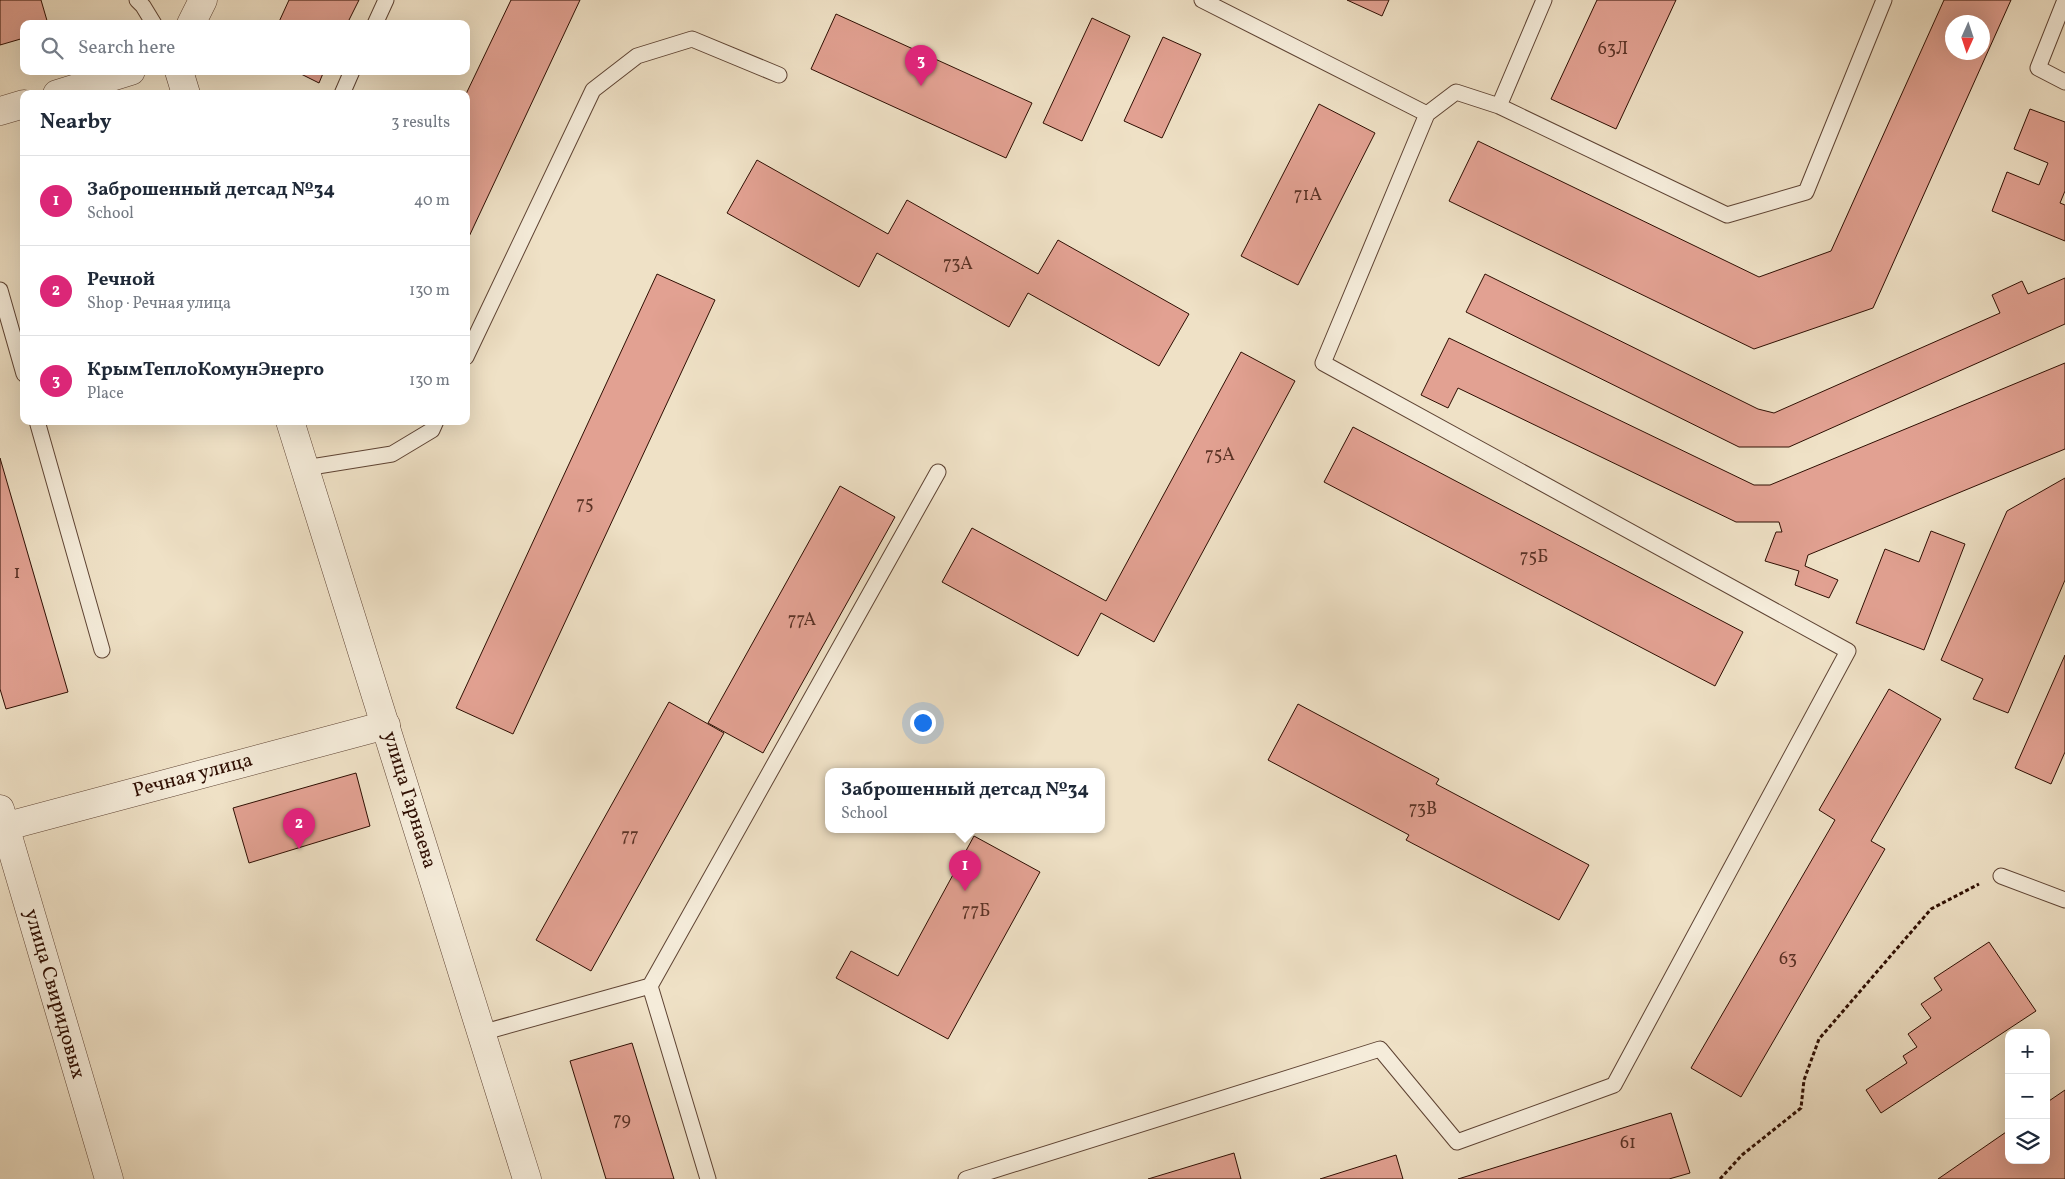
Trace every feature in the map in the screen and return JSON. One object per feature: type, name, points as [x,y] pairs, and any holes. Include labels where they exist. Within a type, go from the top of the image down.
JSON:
[{"type":"street","points":[[193,20],[202,0]]},
{"type":"street","points":[[69,90],[118,75]]},
{"type":"street","points":[[180,75],[185,90]]},
{"type":"street","points":[[0,111],[20,105]]},
{"type":"street","name":"улица Гарнаева","points":[[291,425],[527,1179]]},
{"type":"street","name":"Речная улица","points":[[2,821],[386,724]]},
{"type":"street","name":"улица Свиридовых","points":[[2,821],[109,1179]]},
{"type":"lane","points":[[137,0],[152,20]]},
{"type":"lane","points":[[377,20],[386,0]]},
{"type":"lane","points":[[1202,0],[1427,114]]},
{"type":"lane","points":[[1499,106],[1544,0]]},
{"type":"lane","points":[[966,1179],[1380,1049],[1457,1142],[1614,1085],[1848,651],[1323,363],[1427,114],[1456,92],[1499,106],[1727,215],[1806,192],[1884,0]]},
{"type":"lane","points":[[2065,0],[2038,68],[2065,82]]},
{"type":"lane","points":[[470,349],[593,90],[637,56],[692,38],[779,75]]},
{"type":"lane","points":[[344,90],[350,75]]},
{"type":"lane","points":[[0,290],[20,360]]},
{"type":"lane","points":[[38,425],[102,650]]},
{"type":"lane","points":[[305,468],[392,454],[432,430],[434,425]]},
{"type":"lane","points":[[481,1032],[650,986],[938,472]]},
{"type":"lane","points":[[2001,876],[2065,900]]},
{"type":"lane","points":[[650,986],[708,1179]]},
{"type":"path","points":[[1720,1179],[1742,1155],[1801,1108],[1804,1080],[1819,1039],[1931,909],[1972,886],[2001,876]]},
{"type":"building","points":[[0,0],[41,0],[47,20],[20,20],[20,39],[0,45]]},
{"type":"building","points":[[289,0],[359,0],[349,20],[280,20]]},
{"type":"building","points":[[511,0],[580,0],[470,234],[470,90],[468,90]]},
{"type":"building","points":[[1347,0],[1389,0],[1382,16]]},
{"type":"building","points":[[1597,0],[1676,0],[1616,129],[1551,99]]},
{"type":"building","points":[[1944,0],[2011,0],[1990,47],[1990,15],[1945,15],[1945,60],[1984,60],[1873,308],[1754,349],[1449,201],[1478,141],[1759,277],[1831,251]]},
{"type":"building","points":[[836,14],[1032,103],[1006,158],[811,69]]},
{"type":"building","points":[[1092,18],[1130,36],[1082,141],[1043,123]]},
{"type":"building","points":[[1163,37],[1201,54],[1162,138],[1124,121]]},
{"type":"building","points":[[303,75],[322,75],[319,83]]},
{"type":"building","points":[[1319,104],[1375,133],[1298,285],[1241,256]]},
{"type":"building","points":[[2030,109],[2065,122],[2065,191],[2060,203],[2065,205],[2065,241],[1992,211],[2007,172],[2039,185],[2048,163],[2014,149]]},
{"type":"building","points":[[757,160],[888,234],[907,200],[1038,274],[1058,240],[1189,314],[1159,366],[1028,293],[1009,327],[877,253],[859,287],[727,213]]},
{"type":"building","points":[[657,274],[715,300],[513,734],[456,708]]},
{"type":"building","points":[[1485,274],[1758,409],[1774,413],[2000,313],[1992,295],[2022,281],[2028,294],[2065,278],[2065,324],[1789,447],[1739,447],[1466,312]]},
{"type":"building","points":[[1449,338],[1754,485],[1770,485],[2065,363],[2065,449],[1808,555],[1805,566],[1838,580],[1829,598],[1795,585],[1799,571],[1765,561],[1776,532],[1782,532],[1779,522],[1736,522],[1458,388],[1448,408],[1421,395]]},
{"type":"building","points":[[1241,352],[1295,381],[1154,642],[1101,613],[1078,656],[942,582],[972,528],[1106,601]]},
{"type":"building","points":[[1353,427],[1743,632],[1715,686],[1324,482]]},
{"type":"building","points":[[0,458],[68,692],[6,709],[0,689]]},
{"type":"building","points":[[2065,478],[2065,580],[2008,713],[1973,699],[1983,679],[1941,660],[2007,511]]},
{"type":"building","points":[[840,486],[895,517],[763,753],[708,723]]},
{"type":"building","points":[[1931,531],[1965,544],[1924,650],[1856,623],[1885,549],[1919,562]]},
{"type":"building","points":[[2065,655],[2065,752],[2051,784],[2015,768]]},
{"type":"building","points":[[1889,689],[1941,719],[1871,841],[1885,849],[1741,1097],[1691,1068],[1835,820],[1819,810]]},
{"type":"building","points":[[669,702],[724,733],[591,971],[536,940]]},
{"type":"building","points":[[1298,704],[1439,779],[1436,784],[1589,865],[1559,920],[1406,840],[1409,835],[1268,760]]},
{"type":"building","points":[[356,773],[370,826],[249,863],[233,808]]},
{"type":"building","points":[[974,836],[1040,872],[948,1039],[836,978],[851,951],[898,976]]},
{"type":"building","points":[[1989,942],[2036,1011],[2009,1029],[2005,1029],[2005,1031],[1881,1113],[1866,1090],[1907,1063],[1903,1056],[1917,1047],[1908,1034],[1931,1018],[1921,1004],[1942,990],[1934,978]]},
{"type":"building","points":[[632,1043],[674,1179],[606,1179],[570,1061]]},
{"type":"building","points":[[2065,1090],[2065,1179],[1938,1179],[2005,1133],[2005,1164],[2050,1164],[2050,1100]]},
{"type":"building","points":[[1671,1113],[1690,1173],[1669,1179],[1458,1179]]},
{"type":"building","points":[[1234,1153],[1241,1179],[1148,1179]]},
{"type":"building","points":[[1396,1155],[1403,1179],[1320,1179]]},
{"type":"place","name":"КрымТеплоКомунЭнерго","points":[[921,86]]},
{"type":"place","name":"Речной","points":[[299,849]]},
{"type":"place","name":"Заброшенный детсад №34","points":[[965,891]]}]
